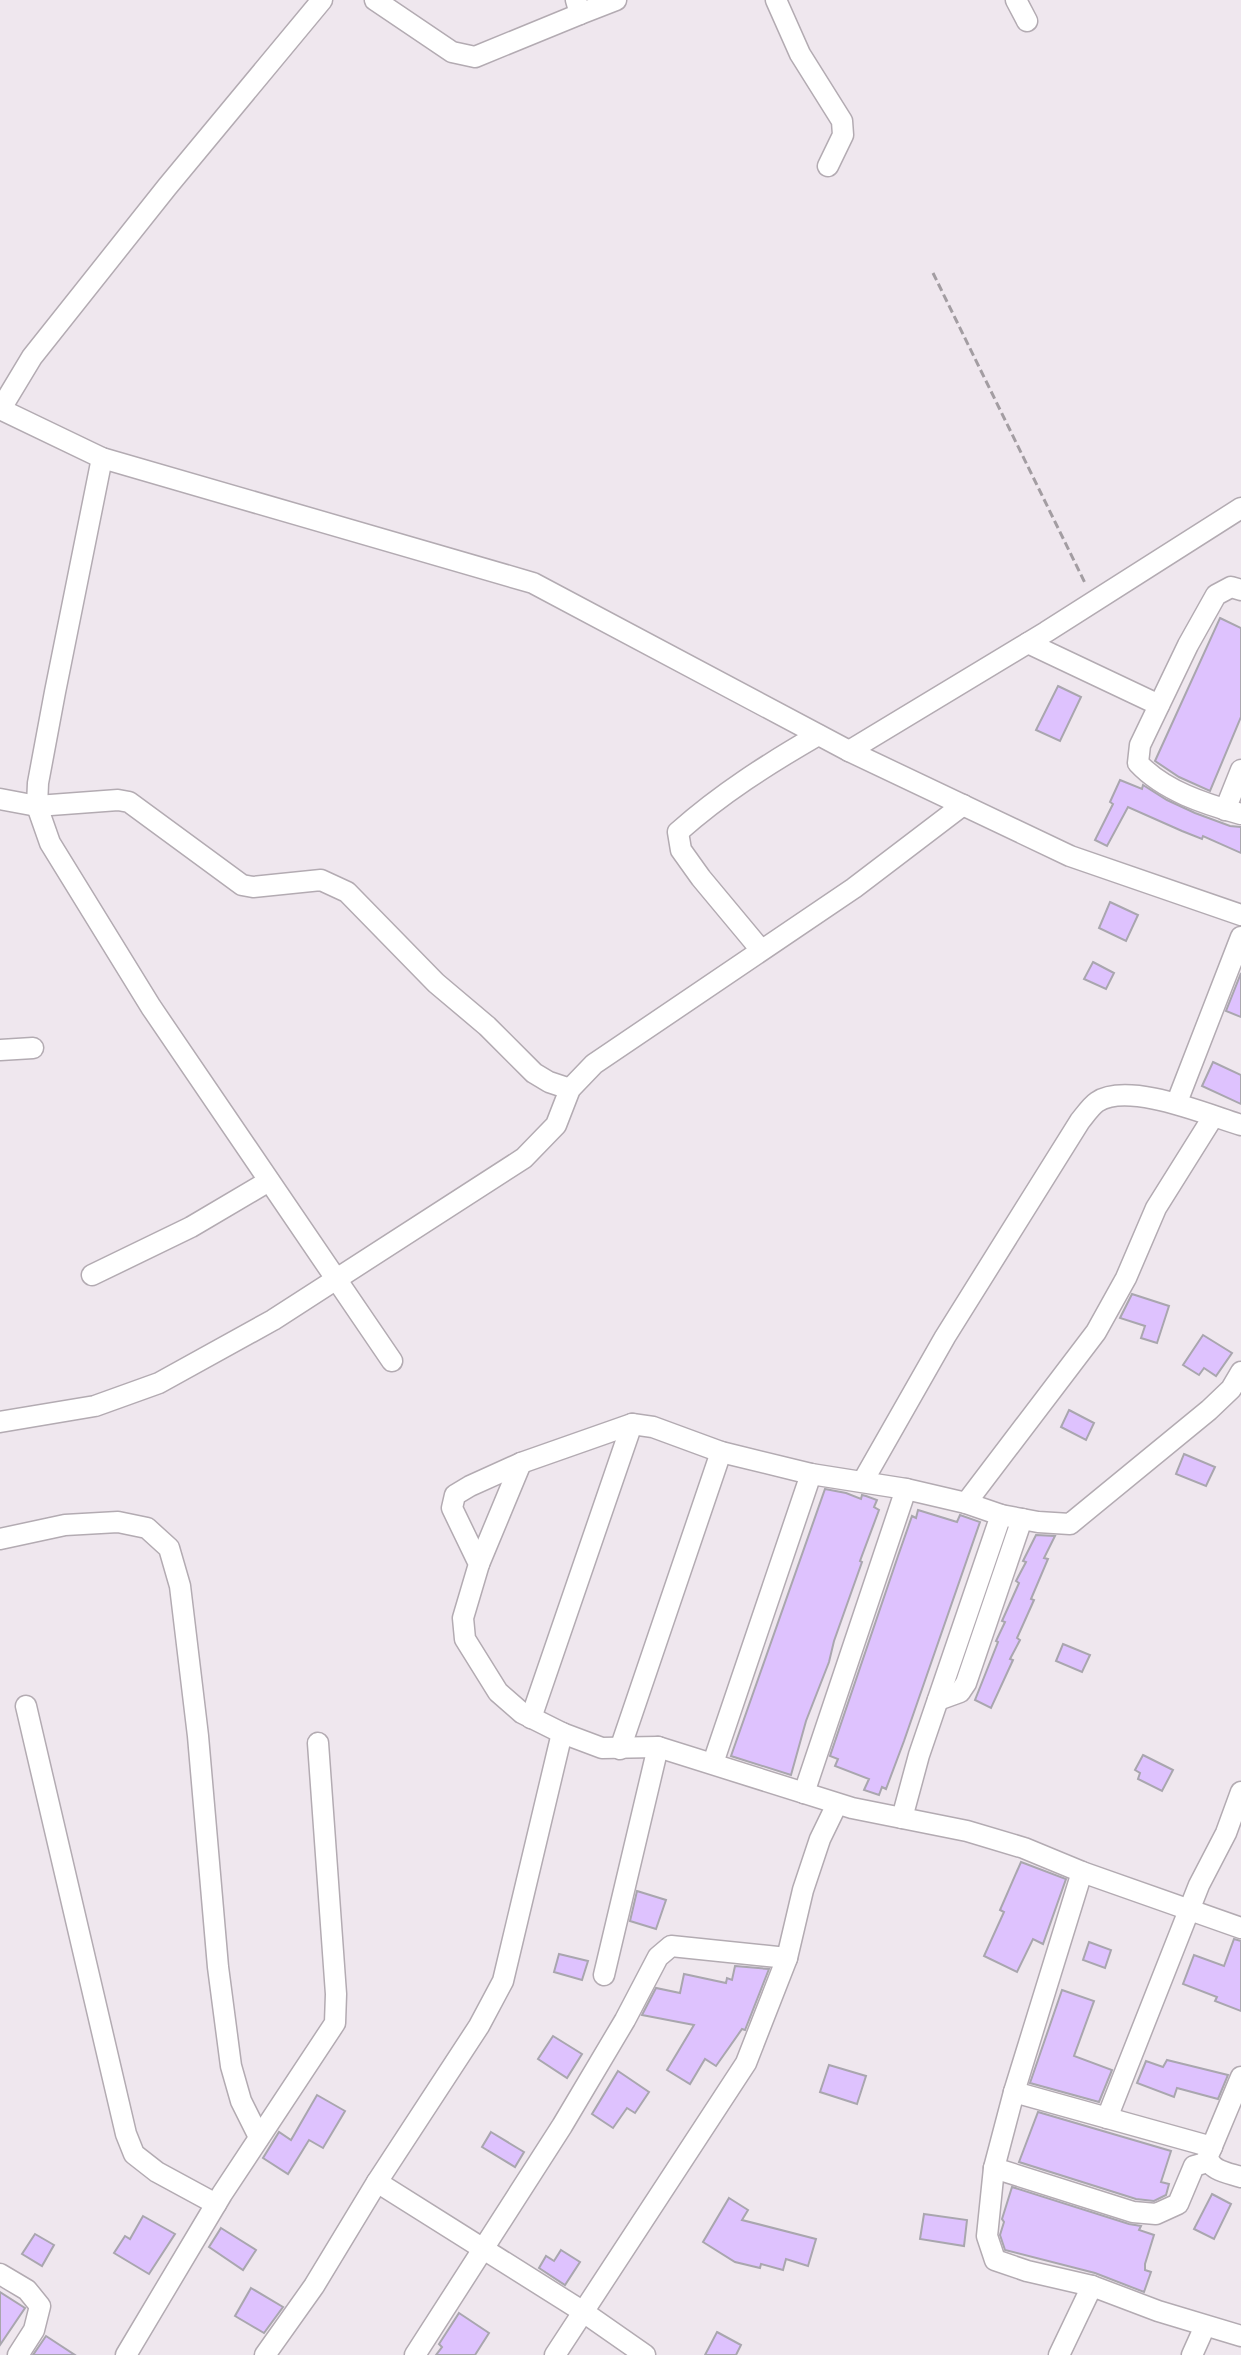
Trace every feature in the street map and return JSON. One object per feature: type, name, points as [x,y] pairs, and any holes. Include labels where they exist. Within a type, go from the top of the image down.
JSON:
[{"type":"street","points":[[322,0],[167,187],[32,357],[0,410],[102,458],[533,583],[849,751],[1070,856],[1241,915]]},
{"type":"street","points":[[375,0],[452,52],[475,57],[578,7],[616,0]]},
{"type":"street","points":[[776,0],[800,54],[842,121],[843,135],[828,166]]},
{"type":"street","points":[[1016,0],[1027,21]]},
{"type":"street","points":[[102,458],[49,723],[37,806],[50,843],[143,995],[392,1361]]},
{"type":"street","points":[[849,751],[1028,643],[1241,508]]},
{"type":"street","points":[[1241,590],[1231,587],[1216,595],[1140,745],[1138,763],[1151,777],[1186,795],[1233,812],[1241,770]]},
{"type":"street","points":[[1028,643],[1159,705]]},
{"type":"street","points":[[761,950],[694,869],[681,850],[678,832],[715,799],[755,771],[818,735]]},
{"type":"street","points":[[0,799],[37,806],[118,800],[129,802],[242,885],[253,887],[321,880],[347,892],[436,983],[487,1026],[534,1073],[570,1089]]},
{"type":"street","points":[[0,1422],[95,1406],[159,1383],[336,1281],[524,1158],[556,1125],[570,1089],[594,1064],[854,888],[963,805]]},
{"type":"street","points":[[1177,1102],[1241,937]]},
{"type":"street","points":[[0,1050],[33,1048]]},
{"type":"street","points":[[863,1481],[945,1337],[1080,1121],[1097,1102],[1119,1095],[1177,1102],[1241,1125]]},
{"type":"street","points":[[966,1503],[1096,1332],[1126,1278],[1156,1208],[1213,1117]]},
{"type":"street","points":[[92,1275],[191,1227],[269,1181]]},
{"type":"street","points":[[479,1564],[452,1508],[455,1495],[521,1463],[632,1424],[653,1427],[721,1452],[811,1474],[906,1489],[1001,1515],[1070,1524],[1209,1410],[1231,1389],[1241,1372]]},
{"type":"street","points":[[531,1718],[632,1424]]},
{"type":"street","points":[[620,1749],[721,1452]]},
{"type":"street","points":[[521,1463],[479,1564],[463,1618],[465,1639],[498,1692],[531,1718],[602,1748],[658,1747],[837,1804],[967,1831],[1241,1928]]},
{"type":"street","points":[[713,1763],[811,1474]]},
{"type":"street","points":[[804,1793],[906,1489]]},
{"type":"street","points":[[902,1818],[938,1700],[1001,1515]]},
{"type":"street","points":[[938,1700],[960,1692],[966,1683],[1022,1519]]},
{"type":"street","points":[[0,1539],[65,1525],[118,1522],[147,1528],[169,1548],[182,1601],[198,1736],[218,1967],[231,2066],[241,2101],[259,2137]]},
{"type":"street","points":[[26,1706],[126,2134],[134,2154],[157,2172],[216,2204]]},
{"type":"street","points":[[265,2355],[314,2286],[377,2182],[479,2026],[503,1981],[562,1733]]},
{"type":"street","points":[[126,2355],[216,2204],[335,2023],[336,1994],[318,1743]]},
{"type":"street","points":[[604,1975],[658,1747]]},
{"type":"street","points":[[1107,2118],[1199,1885],[1226,1833],[1241,1792]]},
{"type":"street","points":[[555,2355],[746,2063],[787,1958],[803,1890],[820,1839],[837,1804]]},
{"type":"street","points":[[1082,1872],[1014,2092],[994,2168],[987,2236],[995,2260],[1092,2286],[1241,2336]]},
{"type":"street","points":[[415,2355],[625,2020],[658,1957],[671,1946],[787,1958]]},
{"type":"street","points":[[994,2168],[1133,2212],[1156,2214],[1178,2204],[1194,2166],[1210,2154],[1241,2077]]},
{"type":"street","points":[[1014,2092],[1107,2118],[1210,2154]]},
{"type":"street","points":[[1210,2154],[1213,2167],[1241,2177]]},
{"type":"street","points":[[377,2182],[482,2251],[582,2311],[645,2355]]},
{"type":"street","points":[[0,2274],[27,2290],[40,2306],[34,2330],[18,2355]]},
{"type":"street","points":[[1059,2355],[1092,2286]]},
{"type":"street","points":[[1192,2355],[1205,2326]]},
{"type":"path","points":[[933,273],[1094,601]]},
{"type":"building","points":[[1220,618],[1241,628],[1241,717],[1210,791],[1179,777],[1155,761]]},
{"type":"building","points":[[1058,686],[1081,697],[1060,741],[1036,730]]},
{"type":"building","points":[[1120,780],[1142,789],[1143,785],[1195,813],[1241,827],[1241,853],[1128,807],[1107,846],[1095,840],[1113,804],[1110,802]]},
{"type":"building","points":[[1110,902],[1138,915],[1126,941],[1099,928]]},
{"type":"building","points":[[1093,962],[1114,973],[1106,989],[1084,979]]},
{"type":"building","points":[[1241,973],[1241,1017],[1226,1011]]},
{"type":"building","points":[[1213,1062],[1241,1075],[1241,1104],[1202,1086]]},
{"type":"building","points":[[1132,1294],[1169,1306],[1157,1343],[1141,1338],[1145,1326],[1120,1318]]},
{"type":"building","points":[[1203,1335],[1232,1353],[1216,1376],[1204,1368],[1199,1375],[1183,1365]]},
{"type":"building","points":[[1069,1410],[1094,1423],[1086,1440],[1061,1427]]},
{"type":"building","points":[[1184,1454],[1215,1467],[1206,1486],[1176,1474]]},
{"type":"building","points":[[825,1489],[877,1500],[874,1507],[879,1510],[829,1662],[806,1721],[791,1775],[731,1756]]},
{"type":"building","points":[[918,1510],[957,1522],[960,1515],[980,1522],[904,1741],[886,1789],[882,1787],[879,1795],[864,1790],[869,1779],[835,1766],[838,1759],[830,1756],[912,1516],[916,1518]]},
{"type":"building","points":[[1036,1535],[1055,1536],[1044,1558],[1048,1559],[1017,1638],[1020,1640],[1010,1659],[1013,1660],[991,1708],[975,1700],[1005,1622],[1002,1621],[1019,1583],[1016,1581],[1026,1562],[1023,1561]]},
{"type":"building","points":[[1063,1644],[1090,1655],[1082,1672],[1056,1661]]},
{"type":"building","points":[[1143,1755],[1173,1770],[1162,1791],[1138,1779],[1140,1773],[1135,1770]]},
{"type":"building","points":[[1021,1862],[1066,1879],[1043,1944],[1033,1939],[1017,1972],[984,1956],[1004,1912],[1000,1910]]},
{"type":"building","points":[[637,1891],[666,1900],[656,1929],[630,1921]]},
{"type":"building","points":[[1234,1939],[1241,1941],[1241,2011],[1215,2001],[1217,1997],[1183,1984],[1194,1955],[1224,1966]]},
{"type":"building","points":[[1089,1942],[1111,1950],[1105,1968],[1083,1960]]},
{"type":"building","points":[[559,1954],[588,1961],[582,1980],[554,1972]]},
{"type":"building","points":[[735,1966],[769,1969],[745,2030],[742,2029],[716,2066],[705,2059],[690,2084],[667,2070],[694,2025],[642,2015],[656,1988],[680,1993],[684,1974],[726,1983],[727,1978],[732,1980]]},
{"type":"building","points":[[1062,1990],[1094,2001],[1074,2056],[1112,2070],[1099,2102],[1030,2083]]},
{"type":"building","points":[[553,2036],[582,2054],[567,2078],[538,2059]]},
{"type":"building","points":[[1167,2060],[1228,2075],[1218,2099],[1177,2088],[1174,2097],[1137,2083],[1146,2061],[1163,2067]]},
{"type":"building","points":[[829,2065],[866,2076],[857,2104],[820,2092]]},
{"type":"building","points":[[618,2071],[649,2092],[635,2113],[627,2108],[613,2128],[592,2114]]},
{"type":"building","points":[[317,2095],[345,2111],[323,2148],[309,2140],[288,2174],[263,2158],[279,2132],[291,2140]]},
{"type":"building","points":[[1038,2112],[1171,2151],[1161,2182],[1169,2184],[1166,2195],[1154,2201],[1136,2199],[1019,2162]]},
{"type":"building","points":[[491,2132],[524,2152],[515,2167],[482,2147]]},
{"type":"building","points":[[1012,2187],[1141,2226],[1139,2230],[1154,2235],[1145,2264],[1145,2270],[1151,2272],[1144,2292],[1095,2273],[1005,2250],[1000,2235]]},
{"type":"building","points":[[1212,2194],[1231,2204],[1214,2239],[1194,2229]]},
{"type":"building","points":[[729,2198],[748,2210],[742,2220],[816,2239],[808,2266],[786,2259],[783,2270],[761,2264],[760,2268],[735,2262],[703,2242]]},
{"type":"building","points":[[924,2214],[967,2220],[964,2246],[920,2239]]},
{"type":"building","points":[[143,2216],[175,2234],[149,2274],[114,2253],[125,2236],[130,2239]]},
{"type":"building","points":[[221,2228],[256,2250],[243,2270],[209,2247]]},
{"type":"building","points":[[35,2234],[54,2245],[42,2266],[22,2254]]},
{"type":"building","points":[[561,2250],[580,2262],[565,2285],[539,2268],[546,2256],[554,2261]]},
{"type":"building","points":[[251,2288],[283,2307],[264,2333],[235,2316]]},
{"type":"building","points":[[0,2292],[25,2308],[0,2345]]},
{"type":"building","points":[[459,2313],[489,2333],[475,2355],[436,2355],[442,2347],[439,2344]]},
{"type":"building","points":[[717,2332],[741,2345],[736,2355],[705,2355]]},
{"type":"building","points":[[46,2336],[75,2355],[33,2355]]}]
